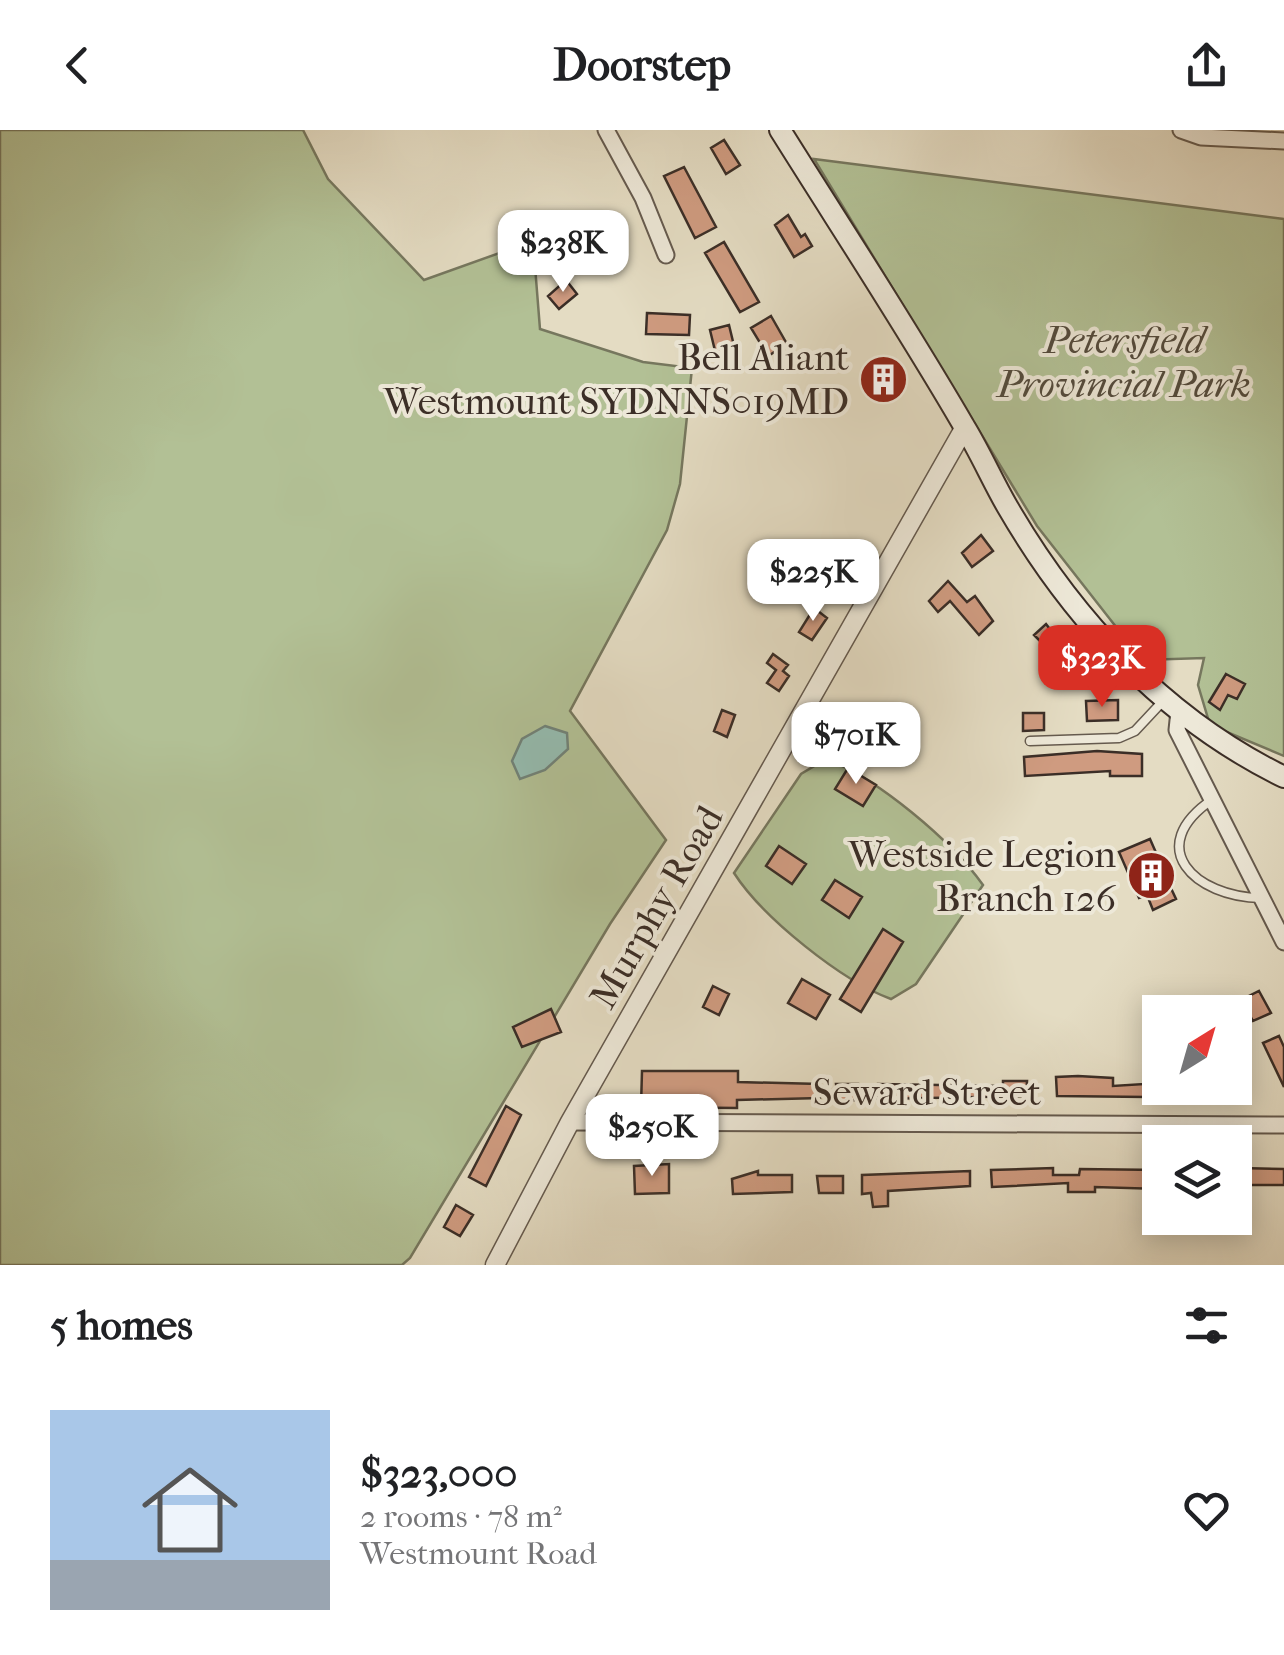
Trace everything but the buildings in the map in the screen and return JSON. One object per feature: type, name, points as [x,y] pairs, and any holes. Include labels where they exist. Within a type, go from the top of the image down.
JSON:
[{"type":"main road","points":[[780,130],[965,427],[1046,568],[1092,626],[1172,705],[1227,748],[1284,777]]},
{"type":"street","points":[[606,130],[643,198],[666,255]]},
{"type":"street","points":[[1181,130],[1201,137],[1284,141]]},
{"type":"street","name":"Murphy Road","points":[[495,1265],[570,1122],[965,427]]},
{"type":"street","points":[[1172,705],[1178,730],[1284,942]]},
{"type":"street","name":"Seward Street","points":[[570,1122],[1284,1125]]},
{"type":"lane","points":[[1030,741],[1118,738],[1172,705]]},
{"type":"lane","points":[[1213,798],[1191,814],[1178,840],[1183,866],[1194,879],[1232,898],[1261,898]]},
{"type":"green space","points":[[0,130],[303,130],[328,179],[424,280],[533,241],[540,329],[643,362],[692,368],[680,484],[667,530],[570,711],[666,840],[610,924],[410,1258],[402,1265],[0,1265]]},
{"type":"green space","name":"Petersfield Provincial Park","points":[[814,159],[1284,219],[1284,756],[1210,725],[1198,685],[1204,658],[1142,660],[1037,526]]},
{"type":"green space","points":[[826,759],[868,780],[912,812],[983,885],[916,984],[891,999],[850,978],[805,946],[764,909],[734,873],[801,774]]},
{"type":"water","points":[[545,726],[567,733],[568,749],[545,770],[520,779],[512,761],[522,739]]},
{"type":"place","name":"Bell Aliant Westmount SYDNNS019MD","points":[[884,379]]},
{"type":"place","name":"Westside Legion Branch 126","points":[[1151,876]]}]
